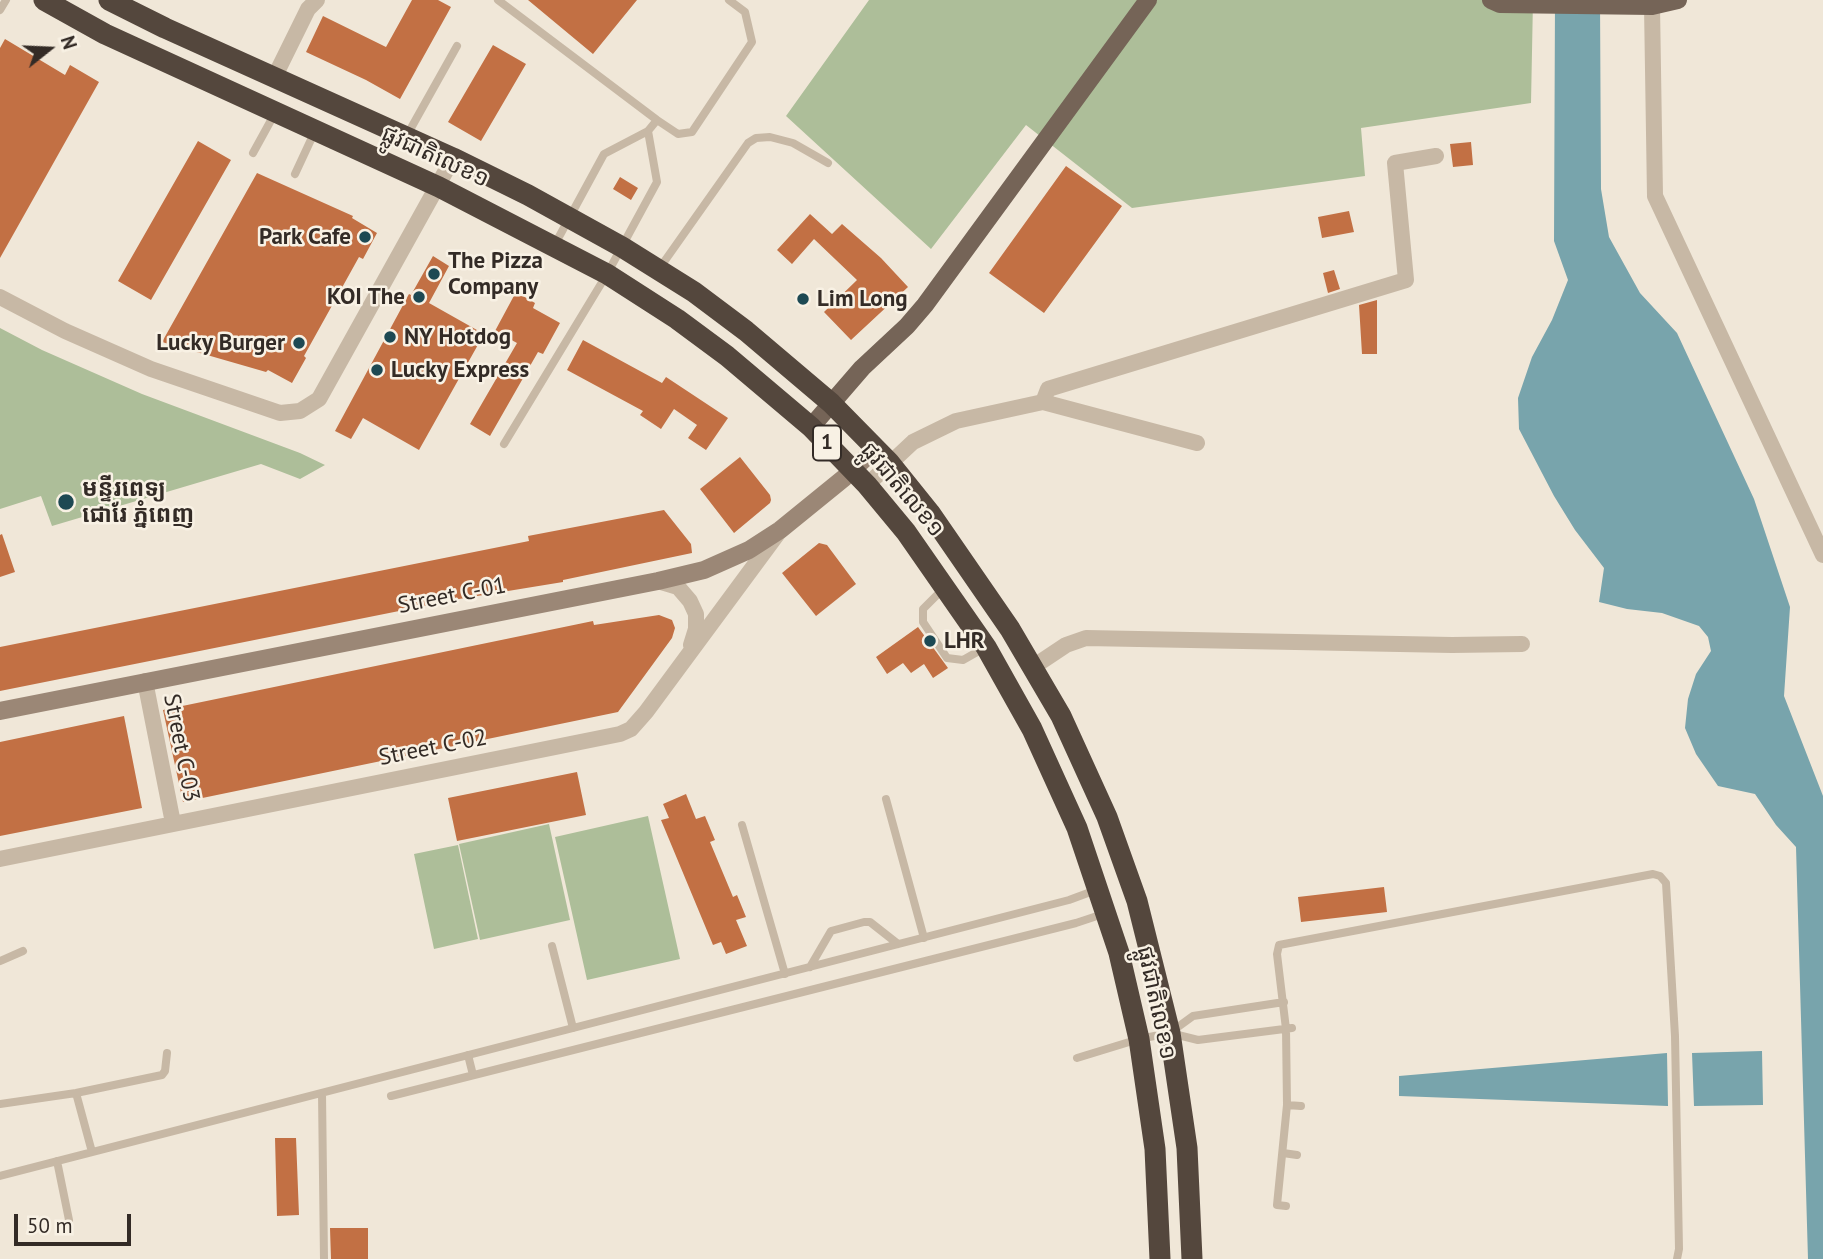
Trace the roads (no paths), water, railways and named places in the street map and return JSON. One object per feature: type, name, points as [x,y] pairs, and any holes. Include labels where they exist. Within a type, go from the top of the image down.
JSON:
[{"type":"highway","name":"ផ្លូវជាតិលេខ១","points":[[44,0],[105,34],[439,187],[607,274],[677,318],[727,356],[811,427],[860,477],[906,532],[986,648],[1032,729],[1057,781],[1099,889],[1119,953],[1139,1039],[1155,1149],[1160,1259]]},
{"type":"highway","name":"ផ្លូវជាតិលេខ១","points":[[109,0],[453,158],[622,247],[659,269],[746,331],[831,403],[882,455],[930,513],[971,570],[1033,667],[1087,770],[1128,872],[1150,945],[1170,1033],[1187,1148],[1192,1259]]},
{"type":"main road","points":[[811,427],[862,368],[907,326],[925,305],[1148,0]]},
{"type":"main road","points":[[1491,0],[1500,4],[1643,6],[1678,0]]},
{"type":"street","points":[[274,78],[308,9],[317,0]]},
{"type":"street","points":[[1643,6],[1655,196],[1823,555]]},
{"type":"street","points":[[1043,402],[1048,389],[1406,280],[1395,163],[1436,156]]},
{"type":"street","points":[[0,297],[65,331],[151,369],[280,413],[300,411],[319,399],[453,158]]},
{"type":"street","points":[[882,455],[973,415],[1043,402],[1198,443]]},
{"type":"street","name":"Street C-01","points":[[0,711],[704,570],[728,561],[780,530],[860,477],[882,455]]},
{"type":"street","name":"Street C-02","points":[[0,859],[620,734],[631,729],[646,712],[780,530]]},
{"type":"street","points":[[658,581],[678,587],[690,601],[696,614],[696,629],[688,656]]},
{"type":"street","points":[[1033,667],[1066,645],[1086,638],[1438,645],[1522,644]]},
{"type":"street","name":"Street C-03","points":[[145,681],[173,823]]},
{"type":"lane","points":[[0,10],[6,0]]},
{"type":"lane","points":[[498,0],[678,134],[692,132],[752,42],[745,12],[729,0]]},
{"type":"lane","points":[[406,137],[457,46]]},
{"type":"lane","points":[[253,153],[275,113]]},
{"type":"lane","points":[[554,246],[604,154],[648,131],[657,120]]},
{"type":"lane","points":[[295,174],[315,131]]},
{"type":"lane","points":[[504,444],[607,274],[657,182],[648,131]]},
{"type":"lane","points":[[659,269],[748,143],[756,138],[770,137],[793,143],[828,163]]},
{"type":"lane","points":[[945,587],[923,609],[923,622],[947,658],[963,660],[986,648]]},
{"type":"lane","points":[[886,799],[924,938]]},
{"type":"lane","points":[[742,825],[785,974]]},
{"type":"lane","points":[[1286,1206],[1278,1205],[1287,1105],[1289,1028],[1277,954],[1279,946],[1653,874],[1660,876],[1666,883],[1675,1036],[1677,1259]]},
{"type":"lane","points":[[0,1175],[924,938],[1069,900],[1099,889]]},
{"type":"lane","points":[[391,1096],[1076,923],[1106,913]]},
{"type":"lane","points":[[810,967],[828,933],[844,927],[867,921],[898,944]]},
{"type":"lane","points":[[552,946],[573,1028]]},
{"type":"lane","points":[[0,961],[23,951]]},
{"type":"lane","points":[[1077,1058],[1139,1039],[1170,1033],[1194,1016],[1284,1002]]},
{"type":"lane","points":[[1170,1033],[1198,1040],[1289,1028]]},
{"type":"lane","points":[[0,1104],[76,1093],[162,1075],[166,1071],[167,1053]]},
{"type":"lane","points":[[468,1055],[473,1075]]},
{"type":"lane","points":[[1287,1072],[1298,1071]]},
{"type":"lane","points":[[76,1093],[92,1152]]},
{"type":"lane","points":[[322,1093],[324,1259]]},
{"type":"lane","points":[[1287,1105],[1301,1106]]},
{"type":"lane","points":[[1283,1153],[1297,1155]]},
{"type":"lane","points":[[57,1161],[69,1220]]},
{"type":"water","points":[[1555,0],[1600,0],[1601,189],[1609,237],[1640,293],[1677,333],[1754,499],[1790,607],[1784,696],[1823,796],[1823,1259],[1808,1259],[1796,847],[1776,825],[1755,794],[1718,786],[1696,754],[1685,728],[1688,699],[1696,674],[1711,651],[1708,637],[1699,626],[1662,613],[1599,602],[1604,568],[1575,530],[1554,496],[1519,429],[1518,398],[1532,357],[1552,320],[1568,280],[1554,241]]},
{"type":"water","points":[[1762,1051],[1763,1105],[1694,1106],[1692,1053]]},
{"type":"water","points":[[1667,1053],[1668,1106],[1399,1096],[1399,1076]]},
{"type":"place","name":"Park Cafe","points":[[365,237]]},
{"type":"place","name":"The Pizza Company","points":[[434,274]]},
{"type":"place","name":"KOI The","points":[[419,297]]},
{"type":"place","name":"Lim Long","points":[[803,299]]},
{"type":"place","name":"NY Hotdog","points":[[390,337]]},
{"type":"place","name":"Lucky Burger","points":[[299,343]]},
{"type":"place","name":"Lucky Express","points":[[377,370]]},
{"type":"place","name":"មន្ទីរពេទ្យ ជោរែ ភ្នំពេញ","points":[[66,502]]},
{"type":"place","name":"LHR","points":[[930,641]]}]
